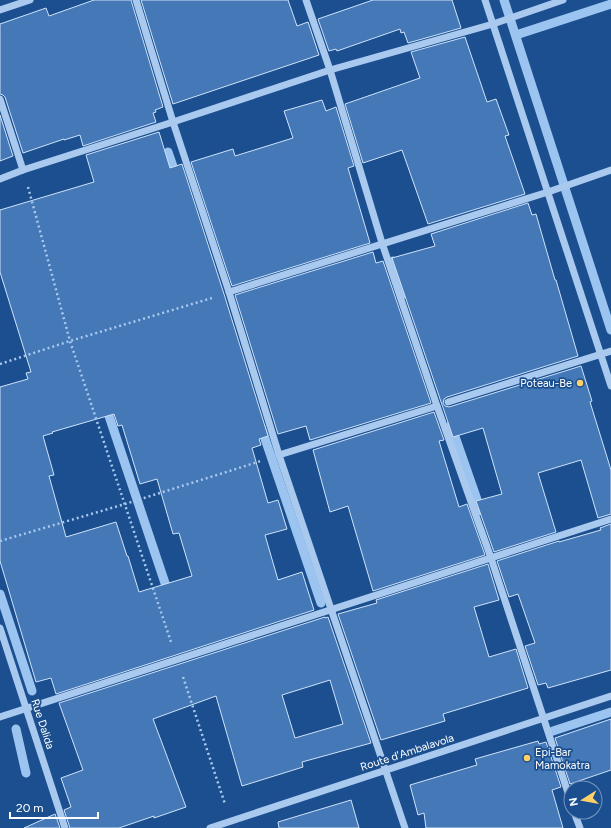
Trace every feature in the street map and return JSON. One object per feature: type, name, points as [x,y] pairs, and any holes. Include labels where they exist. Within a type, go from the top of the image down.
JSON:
[{"type":"street","points":[[0,10],[30,0]]},
{"type":"street","points":[[136,0],[173,122],[229,292],[279,455],[405,828]]},
{"type":"street","points":[[306,0],[330,70],[382,244],[491,558],[564,780]]},
{"type":"street","points":[[485,0],[611,386]]},
{"type":"street","points":[[0,179],[23,170],[330,70],[493,24],[563,0]]},
{"type":"street","points":[[0,99],[23,170]]},
{"type":"street","points":[[229,292],[548,192],[611,170]]},
{"type":"street","points":[[448,402],[611,351]]},
{"type":"street","points":[[279,455],[437,406]]},
{"type":"street","points":[[0,717],[611,519]]},
{"type":"street","name":"Rue Dalida","points":[[0,628],[65,828]]},
{"type":"street","name":"Route d'Ambalavola","points":[[210,828],[232,825],[385,770],[611,696]]},
{"type":"path","points":[[23,170],[70,341],[232,825]]},
{"type":"path","points":[[0,364],[206,299]]},
{"type":"path","points":[[0,541],[125,504],[263,460]]},
{"type":"building","points":[[94,0],[131,0],[163,107],[155,110],[156,112],[153,113],[156,122],[83,146],[80,135],[23,153],[5,97],[0,94],[0,24],[46,8],[49,16]]},
{"type":"building","points":[[141,0],[288,0],[297,26],[308,22],[319,55],[173,104]]},
{"type":"building","points":[[373,0],[452,0],[461,28],[408,43],[404,32],[401,33],[400,29],[337,51],[336,49],[329,51],[318,19]]},
{"type":"building","points":[[465,37],[487,102],[496,99],[509,135],[505,136],[525,194],[428,224],[402,150],[363,163],[345,104],[420,78],[411,52]]},
{"type":"building","points":[[322,100],[326,111],[336,107],[354,166],[348,168],[370,243],[232,286],[191,162],[233,149],[235,156],[293,138],[284,111]]},
{"type":"building","points":[[0,115],[13,156],[0,161]]},
{"type":"building","points":[[159,132],[170,168],[182,164],[268,436],[259,439],[261,445],[252,448],[268,503],[278,500],[287,529],[265,535],[278,580],[302,572],[314,610],[56,694],[51,678],[36,682],[0,561],[0,387],[28,379],[26,373],[31,372],[0,272],[0,210],[94,182],[86,155]],"holes":[[[114,414],[118,426],[122,425],[140,484],[157,479],[173,534],[179,533],[192,576],[139,592],[116,522],[66,537],[49,476],[54,475],[43,436]]]},
{"type":"building","points":[[528,203],[532,215],[536,214],[578,356],[447,397],[444,399],[443,403],[445,406],[449,407],[581,366],[592,401],[590,402],[611,470],[611,514],[598,518],[581,460],[538,473],[556,532],[494,552],[476,501],[502,494],[483,428],[453,437],[392,258],[435,246],[431,234]]},
{"type":"building","points":[[373,252],[376,263],[383,261],[431,403],[310,440],[306,426],[278,434],[235,295]]},
{"type":"building","points":[[434,412],[444,440],[439,441],[459,507],[467,504],[485,555],[373,591],[348,506],[330,512],[313,450]]},
{"type":"building","points":[[611,524],[611,670],[548,688],[546,683],[538,685],[525,646],[535,643],[518,594],[509,597],[497,561],[559,541],[601,530],[600,528]]},
{"type":"building","points":[[488,564],[499,600],[474,607],[489,657],[516,649],[528,688],[443,714],[445,721],[381,740],[338,614],[377,603],[376,600]]},
{"type":"building","points":[[328,617],[371,743],[302,762],[303,767],[242,786],[216,696],[153,719],[186,807],[119,828],[70,828],[64,810],[71,807],[61,778],[83,770],[59,703]],"holes":[[[330,680],[343,724],[295,738],[282,695]]]},
{"type":"building","points":[[611,719],[611,770],[582,780],[569,780],[555,738]]},
{"type":"building","points":[[538,741],[539,744],[546,742],[561,787],[552,790],[563,828],[426,828],[424,813],[418,815],[410,785],[477,765],[475,759]]},
{"type":"building","points":[[351,800],[359,828],[279,828],[278,822]]},
{"type":"building","points":[[55,814],[60,828],[24,828]]},
{"type":"waterway","points":[[504,0],[611,330]]},
{"type":"waterway","points":[[516,35],[611,4]]},
{"type":"waterway","points":[[168,152],[177,178]]},
{"type":"waterway","points":[[393,261],[405,294]]},
{"type":"waterway","points":[[105,404],[169,595]]},
{"type":"waterway","points":[[451,425],[481,511]]},
{"type":"waterway","points":[[261,427],[321,603]]},
{"type":"waterway","points":[[0,594],[32,691]]},
{"type":"waterway","points":[[553,731],[611,712]]},
{"type":"waterway","points":[[16,729],[26,773]]},
{"type":"place","name":"Poteau-Be","points":[[580,383]]},
{"type":"place","name":"Epi-Bar Mamokatra","points":[[527,758]]}]
